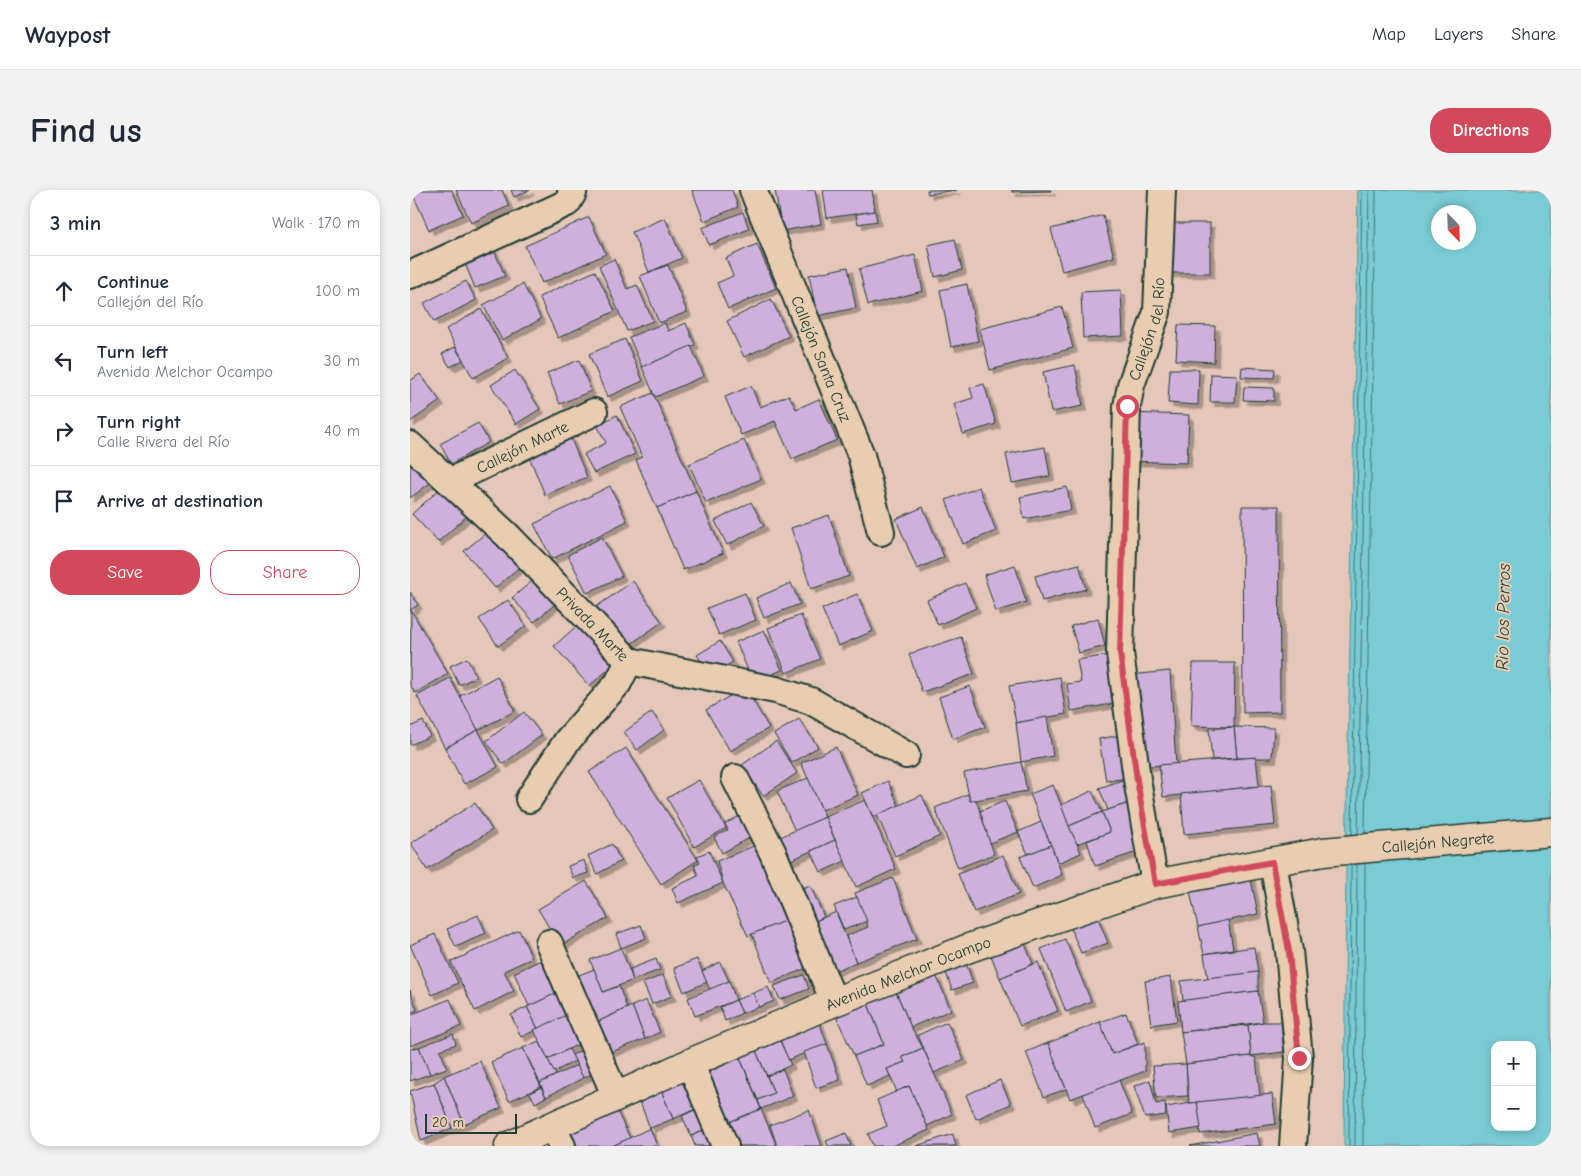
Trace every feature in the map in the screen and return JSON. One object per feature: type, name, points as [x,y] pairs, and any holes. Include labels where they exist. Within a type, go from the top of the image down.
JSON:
[{"type":"main road","name":"Callejón Negrete","points":[[1324,852],[1551,832]]},
{"type":"main road","name":"Avenida Melchor Ocampo","points":[[509,1146],[557,1136],[616,1096],[834,1002],[969,948],[1155,884],[1324,852]]},
{"type":"street","points":[[410,275],[567,203],[573,193],[571,190]]},
{"type":"street","name":"Callejón Santa Cruz","points":[[753,190],[861,455],[881,532]]},
{"type":"street","name":"Callejón del Río","points":[[1155,884],[1137,780],[1120,653],[1127,406],[1131,384],[1156,312],[1162,190]]},
{"type":"street","name":"Callejón Marte","points":[[451,481],[594,412]]},
{"type":"street","name":"Privada Marte","points":[[410,444],[507,535],[629,661],[776,690],[812,701],[906,755]]},
{"type":"street","points":[[529,799],[567,742],[618,684],[629,661]]},
{"type":"street","points":[[735,778],[773,853],[834,1002]]},
{"type":"street","points":[[1272,862],[1289,951],[1299,1058],[1293,1146]]},
{"type":"street","points":[[549,943],[616,1096]]},
{"type":"street","points":[[690,1064],[725,1146]]},
{"type":"water","name":"Rio los Perros","points":[[1358,190],[1551,190],[1551,1146],[1344,1146],[1346,868]]},
{"type":"building","points":[[411,190],[452,190],[463,215],[429,230]]},
{"type":"building","points":[[456,190],[502,190],[509,206],[471,223]]},
{"type":"building","points":[[511,190],[530,190],[514,197]]},
{"type":"building","points":[[692,190],[732,190],[738,207],[704,221]]},
{"type":"building","points":[[775,190],[815,190],[821,224],[782,231]]},
{"type":"building","points":[[823,190],[872,190],[875,211],[827,218]]},
{"type":"building","points":[[927,190],[957,190],[928,194]]},
{"type":"building","points":[[1012,190],[1051,190],[1051,191],[1012,192]]},
{"type":"building","points":[[875,211],[877,221],[858,224],[856,214]]},
{"type":"building","points":[[743,212],[749,229],[709,245],[702,228]]},
{"type":"building","points":[[1103,215],[1114,257],[1062,271],[1051,229]]},
{"type":"building","points":[[589,217],[606,254],[542,283],[525,246]]},
{"type":"building","points":[[665,218],[682,258],[649,272],[632,232]]},
{"type":"building","points":[[1164,223],[1210,223],[1210,273],[1164,273]]},
{"type":"building","points":[[955,239],[962,270],[935,277],[928,245]]},
{"type":"building","points":[[757,244],[776,288],[728,309],[717,283],[733,276],[726,258]]},
{"type":"building","points":[[493,248],[505,276],[475,288],[464,261]]},
{"type":"building","points":[[915,255],[923,291],[868,305],[859,269]]},
{"type":"building","points":[[614,259],[627,289],[637,285],[653,321],[627,331],[599,266]]},
{"type":"building","points":[[668,265],[687,312],[659,323],[640,276]]},
{"type":"building","points":[[848,267],[856,308],[817,316],[809,275]]},
{"type":"building","points":[[595,271],[615,311],[558,338],[539,297]]},
{"type":"building","points":[[466,281],[476,300],[434,322],[424,303]]},
{"type":"building","points":[[523,284],[541,319],[502,340],[483,305]]},
{"type":"building","points":[[967,284],[978,341],[951,347],[940,290]]},
{"type":"building","points":[[1121,290],[1123,336],[1083,338],[1081,292]]},
{"type":"building","points":[[771,299],[789,336],[744,357],[727,321]]},
{"type":"building","points":[[1062,307],[1073,348],[990,370],[980,329]]},
{"type":"building","points":[[481,309],[508,358],[473,378],[446,329]]},
{"type":"building","points":[[665,323],[668,331],[686,323],[695,345],[642,367],[629,337]]},
{"type":"building","points":[[1178,325],[1215,326],[1214,362],[1176,360]]},
{"type":"building","points":[[625,339],[643,381],[607,397],[589,354]]},
{"type":"building","points":[[691,346],[704,376],[655,397],[642,367]]},
{"type":"building","points":[[455,347],[463,360],[450,367],[442,354]]},
{"type":"building","points":[[579,360],[591,391],[560,404],[547,373]]},
{"type":"building","points":[[1075,365],[1083,406],[1051,412],[1043,372]]},
{"type":"building","points":[[1242,367],[1275,369],[1274,378],[1241,377]]},
{"type":"building","points":[[1170,369],[1199,369],[1198,405],[1168,403]]},
{"type":"building","points":[[515,370],[540,409],[516,424],[491,385]]},
{"type":"building","points":[[420,374],[440,401],[410,422],[410,381]]},
{"type":"building","points":[[1211,374],[1237,375],[1235,402],[1210,402]]},
{"type":"building","points":[[984,384],[996,424],[963,434],[954,404],[973,398],[970,388]]},
{"type":"building","points":[[751,386],[760,407],[789,395],[796,409],[819,399],[837,440],[792,459],[775,421],[741,435],[725,397]]},
{"type":"building","points":[[1244,387],[1274,388],[1274,401],[1243,400]]},
{"type":"building","points":[[653,393],[696,491],[657,508],[636,460],[642,457],[620,407]]},
{"type":"building","points":[[1129,413],[1189,415],[1187,463],[1126,461]]},
{"type":"building","points":[[617,415],[635,454],[594,473],[584,454],[606,443],[597,425]]},
{"type":"building","points":[[478,423],[489,442],[451,464],[440,444]]},
{"type":"building","points":[[568,432],[587,477],[545,495],[526,449]]},
{"type":"building","points":[[744,440],[761,479],[706,503],[689,464]]},
{"type":"building","points":[[1045,447],[1050,476],[1012,483],[1006,454]]},
{"type":"building","points":[[410,456],[430,483],[410,498]]},
{"type":"building","points":[[443,486],[469,514],[438,542],[412,514]]},
{"type":"building","points":[[610,486],[627,521],[552,559],[534,524]]},
{"type":"building","points":[[979,487],[996,531],[963,544],[946,500]]},
{"type":"building","points":[[1067,487],[1071,510],[1024,519],[1020,497]]},
{"type":"building","points":[[696,491],[723,553],[683,570],[657,508]]},
{"type":"building","points":[[751,502],[764,526],[727,545],[715,521]]},
{"type":"building","points":[[1242,506],[1279,506],[1280,712],[1243,713]]},
{"type":"building","points":[[923,507],[944,557],[917,569],[896,519]]},
{"type":"building","points":[[829,515],[849,576],[811,589],[791,528]]},
{"type":"building","points":[[492,528],[523,564],[495,588],[464,551]]},
{"type":"building","points":[[602,537],[622,576],[587,593],[568,555]]},
{"type":"building","points":[[1079,564],[1086,589],[1042,601],[1035,576]]},
{"type":"building","points":[[1015,565],[1026,602],[996,612],[984,575]]},
{"type":"building","points":[[539,575],[561,599],[534,622],[512,598]]},
{"type":"building","points":[[633,581],[662,622],[625,648],[596,607]]},
{"type":"building","points":[[791,583],[800,604],[764,618],[756,598]]},
{"type":"building","points":[[965,583],[976,608],[938,625],[927,600]]},
{"type":"building","points":[[410,592],[418,605],[410,610]]},
{"type":"building","points":[[745,593],[756,620],[719,635],[707,608]]},
{"type":"building","points":[[857,594],[873,631],[838,646],[822,609]]},
{"type":"building","points":[[508,600],[526,626],[498,646],[479,619]]},
{"type":"building","points":[[411,610],[448,674],[415,693],[410,685]]},
{"type":"building","points":[[801,615],[820,659],[786,673],[768,628]]},
{"type":"building","points":[[1098,618],[1105,646],[1079,653],[1071,626]]},
{"type":"building","points":[[581,622],[616,663],[589,686],[554,646]]},
{"type":"building","points":[[764,630],[782,670],[753,682],[736,642]]},
{"type":"building","points":[[961,637],[974,674],[922,692],[909,654]]},
{"type":"building","points":[[720,641],[733,662],[710,675],[697,655]]},
{"type":"building","points":[[1109,655],[1117,703],[1071,711],[1067,684],[1081,682],[1077,660]]},
{"type":"building","points":[[467,658],[476,677],[459,685],[450,666]]},
{"type":"building","points":[[1193,663],[1235,663],[1234,727],[1191,726]]},
{"type":"building","points":[[1170,671],[1176,764],[1136,767],[1130,675]]},
{"type":"building","points":[[497,676],[515,711],[478,730],[460,696]]},
{"type":"building","points":[[1060,677],[1066,714],[1016,723],[1009,686]]},
{"type":"building","points":[[450,678],[478,730],[445,748],[417,696]]},
{"type":"building","points":[[970,686],[985,727],[953,739],[939,697]]},
{"type":"building","points":[[745,687],[769,728],[730,751],[706,710]]},
{"type":"building","points":[[524,712],[542,735],[503,764],[486,741]]},
{"type":"building","points":[[652,712],[664,730],[637,750],[624,732]]},
{"type":"building","points":[[1047,717],[1053,756],[1021,762],[1016,723]]},
{"type":"building","points":[[799,719],[818,747],[792,763],[774,734]]},
{"type":"building","points":[[423,721],[430,736],[410,745],[410,727]]},
{"type":"building","points":[[1234,727],[1274,728],[1272,758],[1237,758]]},
{"type":"building","points":[[1234,727],[1237,758],[1212,760],[1209,729]]},
{"type":"building","points":[[478,730],[498,767],[464,784],[445,748]]},
{"type":"building","points":[[1121,735],[1128,778],[1106,781],[1099,739]]},
{"type":"building","points":[[776,741],[797,773],[763,796],[742,765]]},
{"type":"building","points":[[836,747],[858,795],[822,810],[801,763]]},
{"type":"building","points":[[626,748],[698,860],[661,884],[589,772]]},
{"type":"building","points":[[1256,757],[1259,786],[1163,797],[1159,765]]},
{"type":"building","points":[[1021,762],[1027,791],[970,801],[964,773]]},
{"type":"building","points":[[808,778],[825,817],[795,831],[777,791]]},
{"type":"building","points":[[1128,778],[1132,802],[1108,810],[1099,788]]},
{"type":"building","points":[[699,780],[726,828],[694,847],[667,798]]},
{"type":"building","points":[[888,781],[899,806],[873,817],[862,793]]},
{"type":"building","points":[[1053,785],[1081,853],[1058,863],[1030,794]]},
{"type":"building","points":[[1271,785],[1275,825],[1184,834],[1181,794]]},
{"type":"building","points":[[1092,791],[1102,812],[1069,826],[1061,805]]},
{"type":"building","points":[[968,794],[970,801],[976,800],[994,854],[958,868],[935,808]]},
{"type":"building","points":[[922,795],[940,836],[895,856],[877,815]]},
{"type":"building","points":[[865,800],[896,869],[856,887],[825,817]]},
{"type":"building","points":[[1005,801],[1018,832],[990,843],[980,811]]},
{"type":"building","points":[[1132,802],[1140,851],[1095,866],[1087,841],[1110,832],[1102,812]]},
{"type":"building","points":[[475,803],[492,830],[427,870],[411,843]]},
{"type":"building","points":[[1102,812],[1110,832],[1077,844],[1069,826]]},
{"type":"building","points":[[743,814],[755,835],[722,853],[714,837],[728,830],[725,824]]},
{"type":"building","points":[[825,817],[835,840],[789,861],[778,838]]},
{"type":"building","points":[[1041,822],[1051,845],[1028,854],[1018,832]]},
{"type":"building","points":[[835,840],[845,861],[821,872],[811,851]]},
{"type":"building","points":[[761,843],[792,918],[748,936],[723,883],[717,861]]},
{"type":"building","points":[[612,844],[621,861],[597,874],[588,856]]},
{"type":"building","points":[[1051,845],[1062,875],[1033,888],[1020,857]]},
{"type":"building","points":[[709,851],[723,883],[678,903],[672,888],[698,876],[694,865],[700,862],[697,856]]},
{"type":"building","points":[[1003,855],[1019,894],[974,912],[958,874]]},
{"type":"building","points":[[584,860],[588,873],[573,878],[568,866]]},
{"type":"building","points":[[1249,870],[1258,914],[1198,927],[1188,883]]},
{"type":"building","points":[[893,878],[917,939],[856,962],[846,936],[868,927],[855,893]]},
{"type":"building","points":[[586,881],[608,918],[560,946],[538,909]]},
{"type":"building","points":[[810,885],[824,917],[809,924],[795,891]]},
{"type":"building","points":[[857,897],[867,921],[844,930],[834,906]]},
{"type":"building","points":[[1093,906],[1108,943],[1081,953],[1066,917]]},
{"type":"building","points":[[836,912],[856,962],[830,973],[809,924]]},
{"type":"building","points":[[478,915],[486,933],[456,947],[447,929]]},
{"type":"building","points":[[792,918],[811,966],[771,983],[752,934]]},
{"type":"building","points":[[1228,920],[1233,949],[1204,954],[1198,927]]},
{"type":"building","points":[[641,925],[646,938],[621,948],[616,934]]},
{"type":"building","points":[[519,930],[532,958],[504,971],[514,991],[475,1011],[451,962]]},
{"type":"building","points":[[1020,932],[1033,964],[1000,978],[987,945]]},
{"type":"building","points":[[435,934],[458,983],[432,995],[410,945]]},
{"type":"building","points":[[1065,939],[1091,1001],[1066,1012],[1041,949]]},
{"type":"building","points":[[1254,947],[1258,972],[1208,979],[1204,954]]},
{"type":"building","points":[[621,948],[633,980],[603,992],[590,960]]},
{"type":"building","points":[[547,957],[563,990],[529,1006],[514,973]]},
{"type":"building","points":[[656,959],[660,970],[633,980],[630,969]]},
{"type":"building","points":[[697,959],[707,982],[684,992],[674,968]]},
{"type":"building","points":[[720,962],[729,981],[710,990],[702,971]]},
{"type":"building","points":[[1038,962],[1058,1011],[1020,1026],[1000,978]]},
{"type":"building","points":[[966,963],[973,983],[952,990],[945,970]]},
{"type":"building","points":[[594,969],[603,992],[619,986],[627,1008],[595,1023],[572,978]]},
{"type":"building","points":[[1258,972],[1258,991],[1183,1001],[1181,981]]},
{"type":"building","points":[[663,975],[672,996],[652,1004],[643,983]]},
{"type":"building","points":[[804,975],[809,989],[780,1000],[774,986]]},
{"type":"building","points":[[936,975],[951,1010],[911,1027],[896,992]]},
{"type":"building","points":[[1171,977],[1177,1021],[1151,1025],[1145,981]]},
{"type":"building","points":[[729,981],[736,1000],[695,1016],[688,998]]},
{"type":"building","points":[[768,987],[774,1001],[759,1007],[753,993]]},
{"type":"building","points":[[410,990],[417,1010],[410,1013]]},
{"type":"building","points":[[563,990],[573,1012],[538,1029],[527,1007]]},
{"type":"building","points":[[1258,991],[1263,1022],[1181,1032],[1178,1001]]},
{"type":"building","points":[[896,992],[911,1027],[923,1048],[902,1057],[905,1062],[887,1069],[890,1076],[867,1086],[854,1056],[884,1044],[868,1004]]},
{"type":"building","points":[[753,993],[759,1007],[742,1013],[736,1000]]},
{"type":"building","points":[[450,999],[461,1026],[410,1046],[410,1015]]},
{"type":"building","points":[[646,1000],[660,1032],[645,1039],[632,1006]]},
{"type":"building","points":[[736,1000],[742,1013],[725,1021],[720,1007]]},
{"type":"building","points":[[868,1004],[884,1044],[854,1056],[836,1016]]},
{"type":"building","points":[[632,1006],[645,1039],[611,1052],[595,1023]]},
{"type":"building","points":[[527,1007],[538,1029],[521,1037],[511,1015]]},
{"type":"building","points":[[573,1012],[587,1040],[548,1059],[534,1030]]},
{"type":"building","points":[[1126,1013],[1138,1044],[1112,1054],[1100,1022]]},
{"type":"building","points":[[819,1021],[827,1044],[788,1060],[779,1037]]},
{"type":"building","points":[[947,1022],[964,1060],[934,1073],[918,1035]]},
{"type":"building","points":[[1100,1022],[1112,1054],[1145,1042],[1145,1071],[1070,1099],[1048,1043]]},
{"type":"building","points":[[1263,1022],[1281,1022],[1284,1052],[1251,1056],[1248,1025]]},
{"type":"building","points":[[1248,1025],[1251,1056],[1186,1064],[1181,1032]]},
{"type":"building","points":[[453,1034],[456,1044],[440,1050],[447,1068],[430,1074],[419,1047]]},
{"type":"building","points":[[539,1041],[556,1075],[540,1083],[523,1048]]},
{"type":"building","points":[[780,1041],[791,1065],[767,1076],[756,1051]]},
{"type":"building","points":[[1048,1043],[1066,1089],[1044,1097],[1026,1052]]},
{"type":"building","points":[[827,1044],[840,1080],[816,1088],[804,1052]]},
{"type":"building","points":[[590,1046],[601,1070],[583,1078],[572,1055]]},
{"type":"building","points":[[419,1047],[430,1074],[410,1081],[410,1049]]},
{"type":"building","points":[[523,1048],[541,1087],[509,1101],[491,1062]]},
{"type":"building","points":[[923,1048],[952,1114],[927,1126],[909,1086],[897,1092],[887,1069],[905,1062],[902,1057]]},
{"type":"building","points":[[569,1049],[575,1061],[554,1072],[548,1059]]},
{"type":"building","points":[[756,1051],[774,1093],[758,1100],[740,1058]]},
{"type":"building","points":[[1251,1056],[1256,1058],[1260,1096],[1189,1103],[1186,1064]]},
{"type":"building","points":[[740,1058],[761,1109],[727,1123],[704,1074]]},
{"type":"building","points":[[480,1061],[501,1108],[464,1124],[444,1076]]},
{"type":"building","points":[[1186,1064],[1188,1096],[1156,1098],[1153,1066]]},
{"type":"building","points":[[577,1065],[583,1078],[546,1097],[540,1083]]},
{"type":"building","points":[[783,1069],[793,1096],[761,1109],[758,1100],[774,1093],[767,1076]]},
{"type":"building","points":[[689,1071],[703,1106],[673,1119],[658,1083]]},
{"type":"building","points":[[444,1076],[464,1124],[452,1128],[434,1083]]},
{"type":"building","points":[[1000,1080],[1011,1104],[976,1119],[966,1095]]},
{"type":"building","points":[[1119,1080],[1132,1114],[1095,1128],[1083,1094]]},
{"type":"building","points":[[1150,1080],[1156,1104],[1165,1102],[1166,1115],[1145,1118],[1134,1086]]},
{"type":"building","points":[[434,1083],[452,1128],[421,1141],[410,1091]]},
{"type":"building","points":[[658,1083],[673,1119],[650,1128],[636,1092]]},
{"type":"building","points":[[909,1086],[929,1130],[892,1146],[873,1146],[868,1134],[887,1126],[877,1100]]},
{"type":"building","points":[[541,1087],[546,1097],[535,1103],[530,1093]]},
{"type":"building","points":[[1272,1094],[1276,1124],[1200,1134],[1197,1102]]},
{"type":"building","points":[[1197,1102],[1201,1128],[1169,1133],[1166,1107]]},
{"type":"building","points":[[703,1106],[713,1126],[691,1136],[682,1116]]},
{"type":"building","points":[[615,1107],[630,1138],[612,1146],[576,1146],[569,1129]]},
{"type":"building","points":[[761,1109],[777,1146],[736,1146],[727,1123]]},
{"type":"building","points":[[809,1110],[822,1146],[777,1146],[770,1125]]},
{"type":"building","points":[[713,1126],[721,1146],[695,1146],[691,1136]]},
{"type":"building","points":[[650,1128],[657,1146],[615,1146],[615,1145]]},
{"type":"building","points":[[846,1133],[851,1146],[828,1146],[826,1141]]},
{"type":"building","points":[[1257,1133],[1260,1146],[1190,1146]]},
{"type":"building","points":[[953,1134],[956,1146],[916,1146]]},
{"type":"route","points":[[1127,406],[1120,653],[1137,780],[1155,884],[1272,862],[1289,951],[1299,1058]]}]
